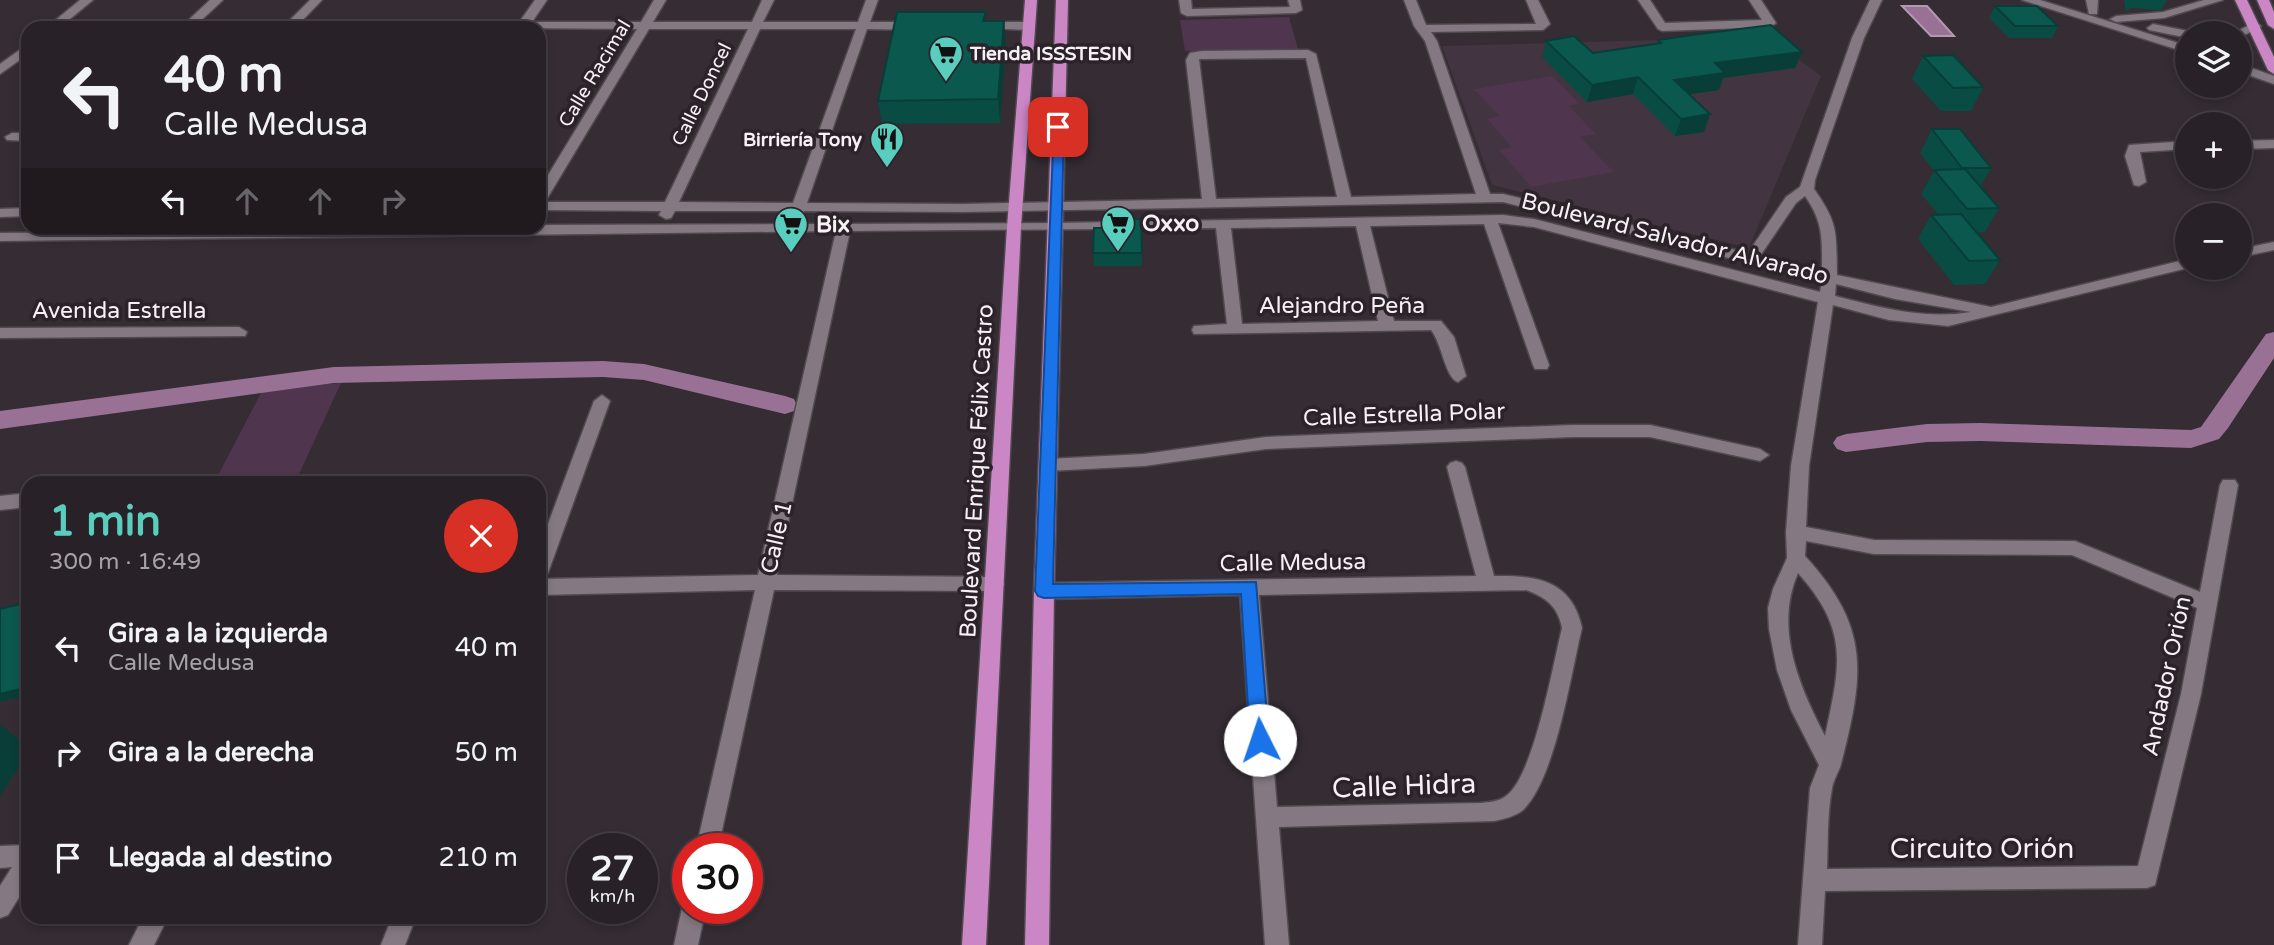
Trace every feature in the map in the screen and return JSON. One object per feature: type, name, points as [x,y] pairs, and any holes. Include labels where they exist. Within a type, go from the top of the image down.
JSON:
[{"type":"main road","name":"Boulevard Enrique Félix Castro","points":[[974,945],[1014,227],[1031,0]]},
{"type":"main road","points":[[1037,945],[1044,591],[1062,0]]},
{"type":"main road","points":[[2241,0],[2274,70]]},
{"type":"main road","points":[[2263,0],[2273,21]]},
{"type":"street","points":[[61,21],[87,0]]},
{"type":"street","points":[[194,21],[217,0]]},
{"type":"street","points":[[295,21],[316,0]]},
{"type":"street","points":[[526,21],[541,0]]},
{"type":"street","name":"Calle Racimal","points":[[546,192],[660,0]]},
{"type":"street","name":"Calle Doncel","points":[[663,227],[668,205],[768,0]]},
{"type":"street","points":[[792,226],[872,0]]},
{"type":"street","points":[[1185,0],[1187,13],[1295,5]]},
{"type":"street","points":[[1410,0],[1420,26],[1425,29],[1431,41],[1484,197]]},
{"type":"street","points":[[1425,29],[1539,28],[1544,24],[1532,0]]},
{"type":"street","points":[[1644,0],[1662,27],[1770,23],[1755,0]]},
{"type":"street","points":[[1752,258],[1791,200],[1807,189],[1858,38],[1876,0]]},
{"type":"street","points":[[2028,0],[2175,46]]},
{"type":"street","points":[[2054,0],[2092,6],[2116,19],[2175,32]]},
{"type":"street","points":[[2116,19],[2164,15],[2217,0]]},
{"type":"street","points":[[546,26],[932,26]]},
{"type":"street","points":[[974,26],[1029,26]]},
{"type":"street","points":[[0,70],[21,54]]},
{"type":"street","points":[[1209,202],[1192,60],[1194,56],[1308,54],[1312,57],[1345,200]]},
{"type":"street","points":[[2252,72],[2274,80]]},
{"type":"street","points":[[12,136],[21,137]]},
{"type":"street","points":[[2252,145],[2274,144]]},
{"type":"street","points":[[2139,182],[2131,151],[2134,148],[2175,146]]},
{"type":"street","points":[[1807,189],[1824,213],[1829,231],[1830,277],[1800,466],[1795,532],[1796,558],[1778,607],[1779,629],[1798,701],[1830,765]]},
{"type":"street","name":"Boulevard Salvador Alvarado","points":[[546,204],[1055,206],[1484,197],[1521,200],[1895,294],[1992,311]]},
{"type":"street","points":[[1392,199],[1399,220]]},
{"type":"street","points":[[1162,203],[1164,224]]},
{"type":"street","points":[[0,213],[21,212]]},
{"type":"street","points":[[1489,219],[1541,365]]},
{"type":"street","name":"Boulevard Salvador Alvarado","points":[[546,228],[1014,227],[1489,219],[1534,223],[1889,314],[1948,321],[2175,266]]},
{"type":"street","points":[[1362,220],[1387,325]]},
{"type":"street","name":"Alejandro Peña","points":[[1223,223],[1235,328]]},
{"type":"street","name":"Calle 1","points":[[711,833],[844,226]]},
{"type":"street","name":"Boulevard Salvador Alvarado","points":[[0,237],[34,235]]},
{"type":"street","points":[[2252,251],[2274,246]]},
{"type":"street","name":"Alejandro Peña","points":[[1200,330],[1434,325],[1446,337],[1458,376]]},
{"type":"street","name":"Avenida Estrella","points":[[0,333],[239,332]]},
{"type":"street","points":[[546,553],[602,401]]},
{"type":"street","name":"Calle Estrella Polar","points":[[1048,465],[1144,460],[1266,443],[1572,431],[1650,431],[1760,455]]},
{"type":"street","points":[[1456,467],[1487,584]]},
{"type":"street","name":"Andador Orión","points":[[2147,877],[2191,694],[2229,485]]},
{"type":"street","points":[[0,503],[21,501]]},
{"type":"street","points":[[1795,532],[1874,547],[2076,548],[2208,604]]},
{"type":"street","points":[[1796,558],[1818,579],[1839,614],[1848,645],[1849,672],[1830,765],[1821,788],[1810,945]]},
{"type":"street","points":[[546,587],[766,582],[995,584]]},
{"type":"street","name":"Calle Medusa","points":[[1044,591],[1527,583],[1542,587]]},
{"type":"street","points":[[1250,587],[1265,817],[1277,945]]},
{"type":"street","name":"Calle Hidra","points":[[1265,817],[1480,813],[1503,809],[1515,802],[1525,791],[1537,762],[1572,628],[1570,614],[1564,603],[1542,587]]},
{"type":"street","points":[[0,857],[21,856]]},
{"type":"street","points":[[0,907],[21,873]]},
{"type":"street","name":"Circuito Orión","points":[[1816,880],[2147,877]]},
{"type":"street","points":[[141,945],[152,924]]},
{"type":"street","points":[[393,945],[401,924]]},
{"type":"street","points":[[686,945],[691,924]]},
{"type":"shaded area","points":[[1902,6],[1927,6],[1954,36],[1931,36]]},
{"type":"shaded area","points":[[1289,17],[1298,49],[1185,51],[1180,20]]},
{"type":"shaded area","points":[[1769,37],[1821,76],[1749,248],[1492,185],[1442,46]]},
{"type":"shaded area","points":[[1552,76],[1579,103],[1569,106],[1596,134],[1580,137],[1614,172],[1531,187],[1499,150],[1512,147],[1487,119],[1499,116],[1474,89]]},
{"type":"shaded area","points":[[341,383],[298,476],[218,476],[263,389]]},
{"type":"building","points":[[1995,6],[2037,6],[2058,26],[2015,26]]},
{"type":"building","name":"Tienda ISSSTESIN","points":[[897,12],[986,12],[983,21],[1004,21],[998,99],[878,101]]},
{"type":"building","points":[[1771,25],[1802,52],[1715,63],[1725,73],[1674,80],[1710,114],[1681,119],[1638,77],[1592,85],[1546,41],[1574,36],[1593,53],[1661,43],[1658,40]]},
{"type":"building","points":[[1953,55],[1983,87],[1953,88],[1923,56]]},
{"type":"building","points":[[1932,129],[1960,129],[1991,168],[1962,168]]},
{"type":"building","points":[[1965,169],[1999,208],[1967,209],[1934,170]]},
{"type":"building","points":[[1961,214],[2000,260],[1969,261],[1931,215]]},
{"type":"building","points":[[1121,219],[1141,219],[1142,253],[1093,253],[1094,228],[1121,228]]},
{"type":"building","points":[[21,604],[21,689],[0,694],[0,609]]},
{"type":"waterway","points":[[1846,443],[1927,433],[1980,432],[2191,439],[2210,433],[2274,340]]},
{"type":"waterway","points":[[0,420],[334,375],[603,369],[644,372],[785,405]]},
{"type":"place","name":"Tienda ISSSTESIN","points":[[946,83]]},
{"type":"place","name":"Birriería Tony","points":[[887,169]]},
{"type":"place","name":"Oxxo","points":[[1118,253]]},
{"type":"place","name":"Bix","points":[[791,254]]},
{"type":"route","points":[[1058,127],[1044,591],[1250,587],[1260,740]]}]
